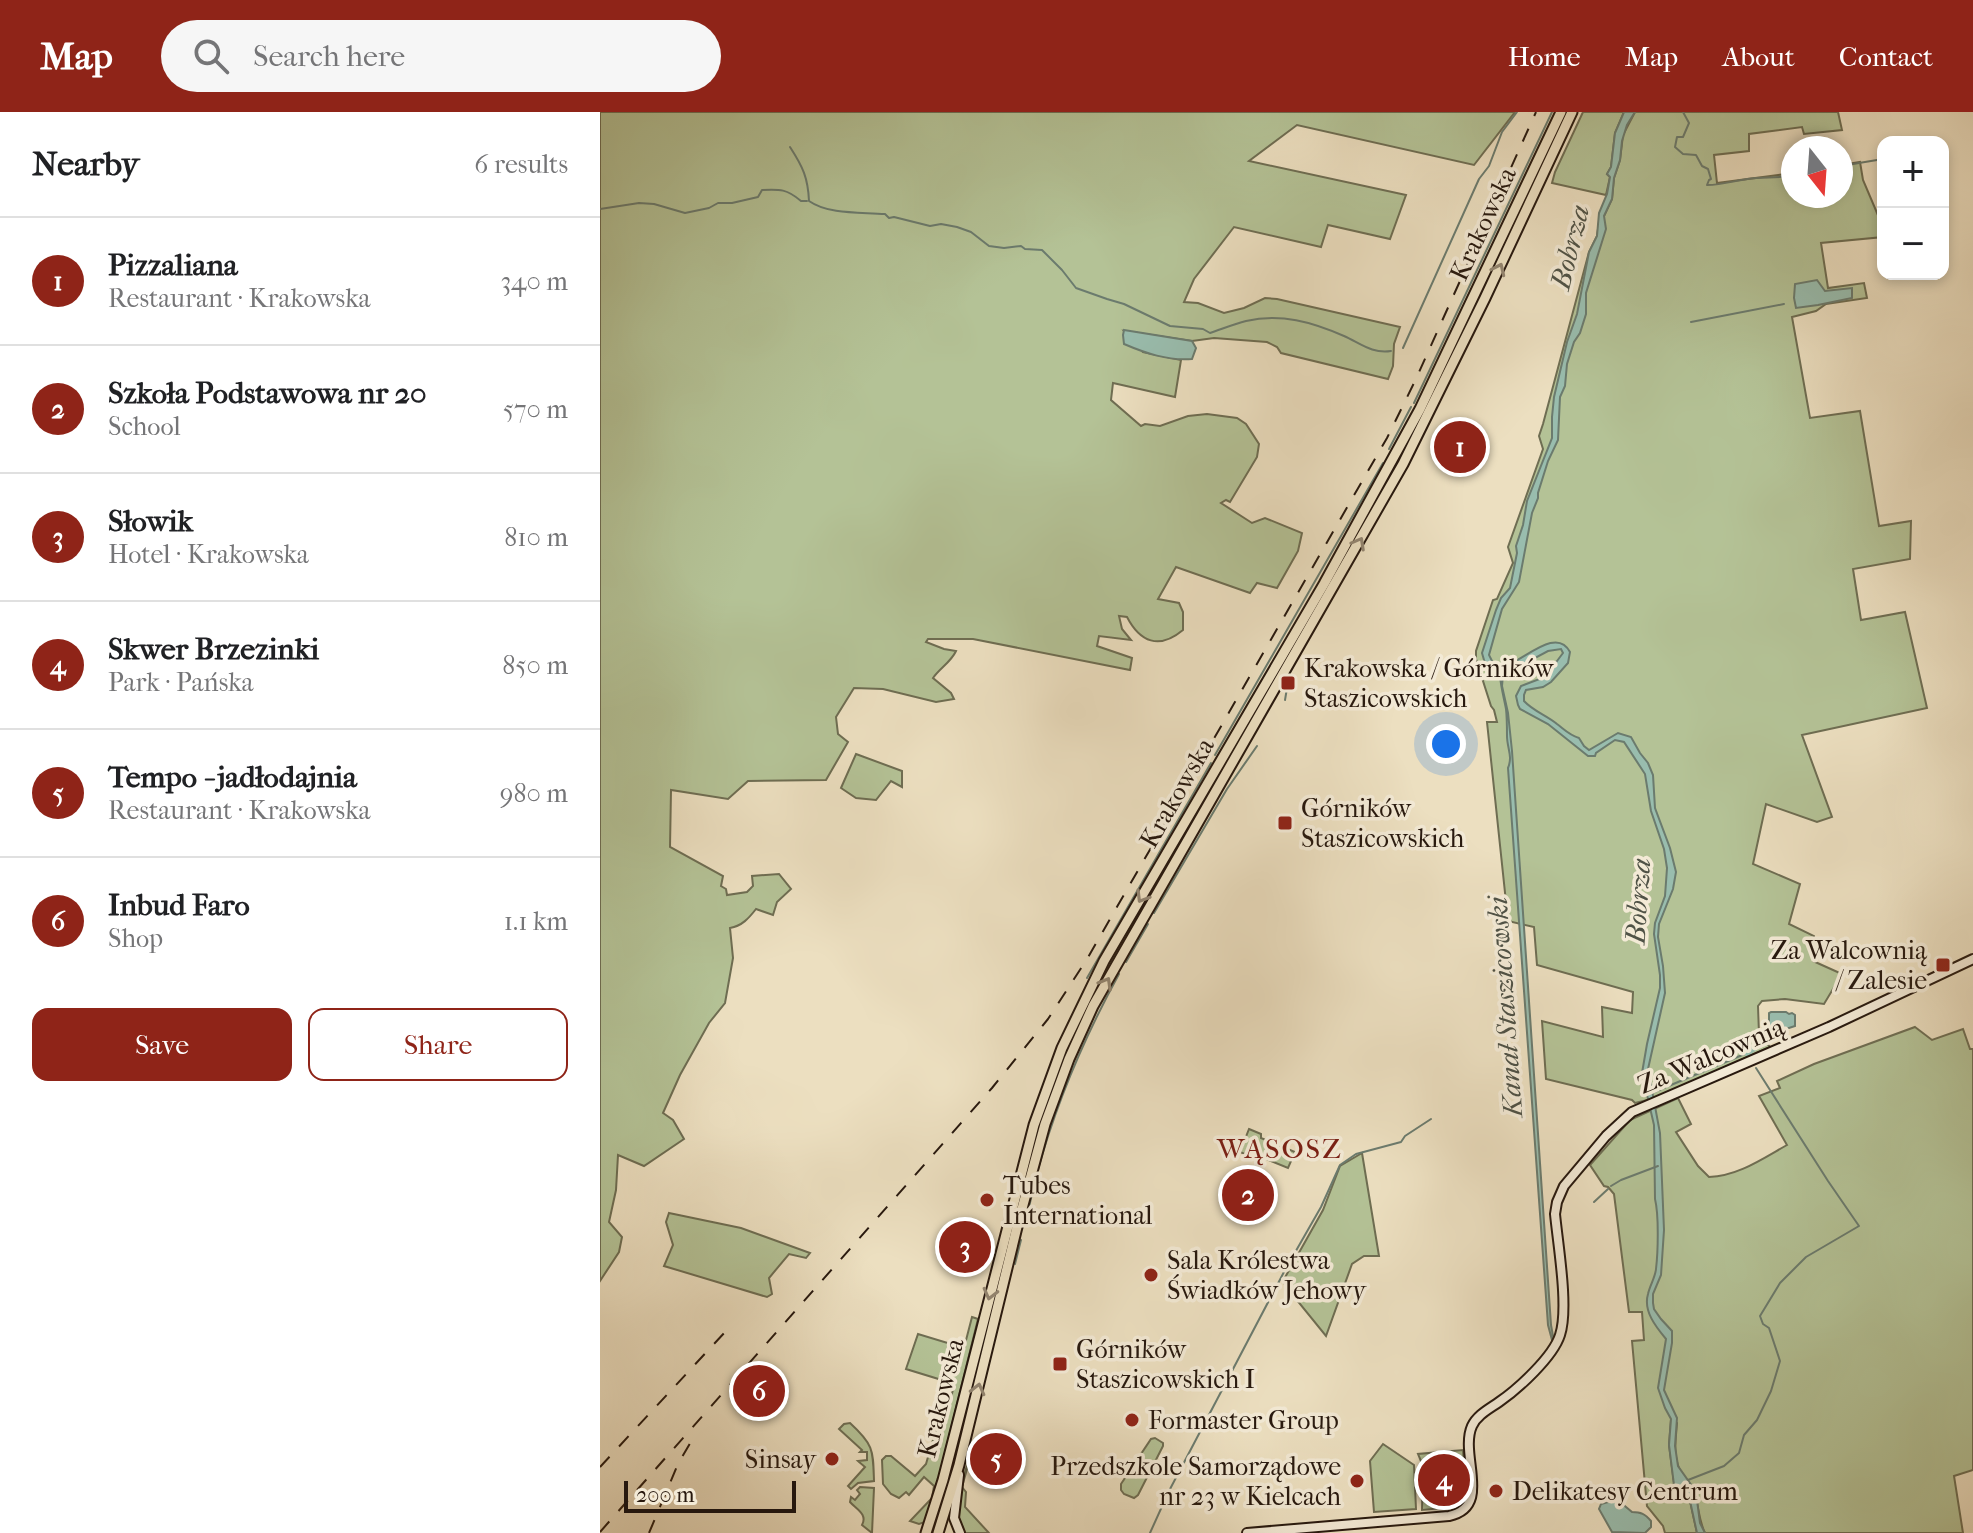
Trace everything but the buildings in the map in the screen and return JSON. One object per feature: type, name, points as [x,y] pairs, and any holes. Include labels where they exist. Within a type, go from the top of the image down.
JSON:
[{"type":"main road","name":"Krakowska","points":[[927,1531],[943,1480],[1034,1125],[1062,1048],[1104,961],[1252,709],[1393,459],[1561,112]]},
{"type":"main road","name":"Krakowska","points":[[940,1533],[1045,1124],[1069,1059],[1093,1006],[1403,464],[1572,112]]},
{"type":"main road","name":"Za Walcownią","points":[[1247,1533],[1449,1516],[1467,1508],[1472,1494],[1469,1438],[1473,1423],[1509,1395],[1543,1362],[1555,1347],[1561,1332],[1563,1312],[1555,1214],[1557,1202],[1564,1186],[1597,1146],[1621,1121],[1638,1109],[1829,1027],[1973,959]]},
{"type":"main road","points":[[959,1465],[954,1513],[960,1533]]},
{"type":"main road","points":[[927,1531],[940,1533]]},
{"type":"shaded area","points":[[600,112],[1515,112],[1474,165],[1297,125],[1249,161],[1406,195],[1390,239],[1328,225],[1321,247],[1234,227],[1194,279],[1184,302],[1198,303],[1224,313],[1265,298],[1277,299],[1400,327],[1388,379],[1281,353],[1267,342],[1214,338],[1192,341],[1124,331],[1143,352],[1181,360],[1175,397],[1113,383],[1111,400],[1141,426],[1160,426],[1188,416],[1207,414],[1237,418],[1246,424],[1259,444],[1257,457],[1230,502],[1226,500],[1221,503],[1252,523],[1265,518],[1302,533],[1298,551],[1277,588],[1257,583],[1250,593],[1176,567],[1158,599],[1179,603],[1183,612],[1183,630],[1166,640],[1151,640],[1138,632],[1127,617],[1119,616],[1122,629],[1131,640],[1099,636],[1097,646],[1132,658],[1130,670],[973,639],[928,639],[926,642],[956,651],[933,678],[954,699],[936,702],[883,689],[854,688],[836,717],[838,734],[848,742],[826,780],[748,781],[728,799],[671,790],[670,847],[723,876],[721,886],[726,889],[727,895],[747,892],[753,886],[752,876],[779,874],[791,889],[777,902],[773,915],[756,909],[742,923],[730,928],[733,958],[725,1003],[709,1023],[663,1113],[673,1120],[684,1139],[644,1166],[618,1155],[616,1190],[609,1222],[622,1237],[619,1252],[600,1281]]},
{"type":"shaded area","points":[[1564,112],[1568,112],[1426,410],[1424,409]]},
{"type":"shaded area","points":[[1583,112],[1624,112],[1615,133],[1606,195],[1552,183]]},
{"type":"shaded area","points":[[1624,112],[1635,112],[1622,141],[1612,199],[1604,216],[1606,229],[1586,293],[1586,314],[1567,364],[1565,386],[1560,397],[1558,440],[1532,513],[1519,582],[1502,609],[1489,655],[1493,663],[1502,667],[1548,644],[1556,642],[1564,645],[1570,652],[1568,663],[1551,682],[1526,690],[1524,701],[1579,738],[1589,750],[1618,733],[1631,737],[1653,775],[1655,808],[1676,872],[1673,889],[1659,924],[1665,993],[1648,1069],[1660,1133],[1664,1230],[1661,1275],[1653,1294],[1653,1303],[1654,1309],[1672,1331],[1664,1390],[1677,1418],[1675,1446],[1678,1466],[1692,1486],[1705,1533],[1697,1533],[1690,1501],[1674,1485],[1669,1445],[1671,1419],[1658,1388],[1666,1339],[1647,1307],[1656,1269],[1658,1224],[1654,1125],[1642,1073],[1660,988],[1654,934],[1665,896],[1667,868],[1651,811],[1645,774],[1624,742],[1615,740],[1595,756],[1588,756],[1548,724],[1520,709],[1516,696],[1521,686],[1545,677],[1563,653],[1561,649],[1548,651],[1503,675],[1512,751],[1552,1340],[1548,1325],[1506,709],[1500,676],[1486,667],[1482,653],[1501,598],[1510,588],[1527,501],[1552,438],[1554,397],[1577,314],[1589,252],[1597,236],[1599,213],[1607,194],[1610,177],[1607,174],[1611,167],[1615,133]]},
{"type":"shaded area","points":[[1635,112],[1838,112],[1842,130],[1804,134],[1802,127],[1749,134],[1749,151],[1714,155],[1717,183],[1781,175],[1781,208],[1853,208],[1853,163],[1860,162],[1863,180],[1877,213],[1877,238],[1821,243],[1828,288],[1864,283],[1867,298],[1826,304],[1816,311],[1792,317],[1810,418],[1860,411],[1879,526],[1911,521],[1910,559],[1853,569],[1861,620],[1905,612],[1927,708],[1802,735],[1832,817],[1817,822],[1766,804],[1753,864],[1800,884],[1789,924],[1814,936],[1813,961],[1842,974],[1824,1004],[1785,999],[1762,1001],[1758,1006],[1759,1034],[1770,1047],[1656,1098],[1635,1103],[1546,1079],[1542,1021],[1603,1037],[1602,1007],[1632,1013],[1633,992],[1537,965],[1534,927],[1508,921],[1487,722],[1497,722],[1476,659],[1493,600],[1497,599],[1513,563],[1508,547],[1543,449],[1539,436],[1589,252],[1597,236],[1599,222],[1604,223],[1612,199],[1623,135]]},
{"type":"shaded area","points":[[1817,280],[1825,291],[1852,288],[1852,298],[1796,308],[1795,284]]},
{"type":"shaded area","points":[[1124,330],[1192,341],[1196,348],[1192,359],[1157,356],[1124,344]]},
{"type":"shaded area","points":[[1254,718],[1060,1074],[950,1486],[936,1526],[1036,1128],[1066,1048],[1102,975],[1243,731]]},
{"type":"shaded area","points":[[856,754],[902,771],[902,787],[891,781],[876,800],[856,798],[841,788]]},
{"type":"shaded area","points":[[1771,1012],[1792,1013],[1795,1015],[1795,1026],[1769,1028]]},
{"type":"shaded area","points":[[1915,1027],[1932,1040],[1963,1029],[1970,1049],[1973,1049],[1973,1470],[1954,1476],[1963,1533],[1705,1533],[1694,1492],[1677,1463],[1677,1423],[1671,1419],[1669,1445],[1674,1483],[1690,1501],[1697,1533],[1665,1533],[1647,1506],[1632,1341],[1644,1340],[1642,1312],[1629,1312],[1614,1194],[1604,1186],[1590,1165],[1630,1120],[1678,1098],[1691,1124],[1676,1132],[1698,1166],[1709,1177],[1740,1170],[1787,1145],[1759,1096],[1780,1088],[1777,1081]]},
{"type":"shaded area","points":[[1249,1129],[1261,1134],[1261,1138],[1295,1152],[1288,1168],[1254,1154],[1252,1157],[1240,1152]]},
{"type":"shaded area","points":[[1362,1153],[1379,1256],[1364,1256],[1352,1264],[1326,1336],[1283,1281],[1323,1210],[1340,1166]]},
{"type":"shaded area","points":[[1243,1185],[1261,1193],[1251,1218],[1233,1210]]},
{"type":"shaded area","points":[[669,1213],[741,1228],[810,1253],[806,1258],[789,1254],[769,1278],[772,1294],[767,1297],[664,1266],[673,1245],[666,1222]]},
{"type":"shaded area","points":[[972,1317],[978,1319],[934,1497],[925,1522],[919,1524],[910,1521],[932,1498],[934,1486],[924,1477],[909,1495],[906,1492],[899,1498],[891,1494],[883,1484],[882,1460],[891,1456],[915,1476],[926,1464],[942,1409],[948,1408],[954,1386],[906,1369],[918,1334],[964,1348]]},
{"type":"shaded area","points":[[850,1423],[871,1449],[874,1481],[858,1483],[851,1489],[848,1486],[865,1467],[858,1461],[867,1460],[867,1452],[860,1452],[862,1450],[839,1429]]},
{"type":"shaded area","points":[[1155,1438],[1163,1446],[1138,1495],[1134,1498],[1124,1494],[1121,1484],[1151,1439]]},
{"type":"shaded area","points":[[1383,1444],[1414,1465],[1416,1509],[1374,1512],[1370,1461]]},
{"type":"shaded area","points":[[1463,1450],[1466,1492],[1462,1503],[1454,1507],[1422,1510],[1423,1466],[1418,1454]]},
{"type":"shaded area","points":[[970,1458],[962,1487],[966,1492],[965,1507],[989,1533],[963,1533],[956,1520],[961,1482]]},
{"type":"shaded area","points":[[860,1487],[874,1488],[872,1533],[862,1525],[862,1515],[850,1502],[851,1497],[855,1500],[860,1494],[857,1490]]},
{"type":"shaded area","points":[[1612,1501],[1645,1515],[1651,1521],[1651,1527],[1645,1533],[1612,1532],[1599,1509],[1601,1504]]},
{"type":"waterway","points":[[1403,348],[1479,179],[1489,166],[1502,132],[1517,112]]},
{"type":"waterway","points":[[1414,403],[1552,112]]},
{"type":"waterway","points":[[1683,112],[1689,123],[1683,137],[1677,137],[1675,147],[1683,154],[1696,155],[1702,166],[1708,169],[1711,179],[1707,185],[1781,177]]},
{"type":"waterway","points":[[790,147],[804,173],[809,201],[817,205],[846,212],[885,214],[889,218],[930,226],[941,224],[957,227],[971,232],[989,246],[1021,246],[1042,250],[1076,288],[1124,304],[1170,326],[1203,329],[1210,333],[1259,319],[1296,320],[1372,349],[1391,351]]},
{"type":"waterway","points":[[1853,164],[1877,160]]},
{"type":"waterway","points":[[600,209],[639,203],[685,213],[718,203],[758,197],[762,190],[783,191],[807,201]]},
{"type":"waterway","points":[[1691,322],[1784,304]]},
{"type":"waterway","points":[[1389,449],[1411,407]]},
{"type":"waterway","points":[[1215,755],[1383,463]]},
{"type":"waterway","points":[[1285,700],[1293,675]]},
{"type":"waterway","points":[[1154,913],[1227,789],[1257,746]]},
{"type":"waterway","points":[[1087,978],[1211,763]]},
{"type":"waterway","points":[[1126,962],[1148,924]]},
{"type":"waterway","points":[[1037,1173],[1072,1071],[1119,974]]},
{"type":"waterway","points":[[1747,1053],[1768,1038]]},
{"type":"waterway","points":[[1652,1093],[1747,1053],[1749,1056]]},
{"type":"waterway","points":[[1688,1480],[1724,1466],[1739,1453],[1744,1435],[1757,1420],[1771,1391],[1780,1361],[1769,1328],[1760,1316],[1780,1283],[1806,1257],[1859,1226],[1756,1068]]},
{"type":"waterway","points":[[1150,1533],[1340,1165],[1356,1154],[1401,1142],[1431,1119]]},
{"type":"waterway","points":[[1611,1186],[1658,1166]]},
{"type":"waterway","points":[[1026,1220],[1035,1181]]},
{"type":"waterway","points":[[1594,1202],[1608,1189]]},
{"type":"waterway","points":[[1015,1264],[1021,1240]]},
{"type":"railway","points":[[600,1532],[992,1088],[1048,1019],[1087,959],[1387,438],[1536,112]]},
{"type":"railway","points":[[600,1467],[726,1331]]},
{"type":"railway","points":[[649,1533],[678,1464],[692,1440]]},
{"type":"place","name":"Pizzaliana","points":[[1460,447]]},
{"type":"place","name":"Krakowska / Górników Staszicowskich","points":[[1288,683]]},
{"type":"place","name":"Górników Staszicowskich","points":[[1285,823]]},
{"type":"place","name":"Za Walcownią / Zalesie","points":[[1943,965]]},
{"type":"place","name":"Szkoła Podstawowa nr 20","points":[[1248,1195]]},
{"type":"place","name":"Tubes International","points":[[987,1200]]},
{"type":"place","name":"Słowik","points":[[965,1247]]},
{"type":"place","name":"Sala Królestwa Świadków Jehowy","points":[[1151,1275]]},
{"type":"place","name":"Górników Staszicowskich I","points":[[1060,1364]]},
{"type":"place","name":"Inbud Faro","points":[[759,1391]]},
{"type":"place","name":"Formaster Group","points":[[1132,1420]]},
{"type":"place","name":"Sinsay","points":[[832,1459]]},
{"type":"place","name":"Tempo - jadłodajnia","points":[[996,1459]]},
{"type":"place","name":"Skwer Brzezinki","points":[[1444,1480]]},
{"type":"place","name":"Przedszkole Samorządowe nr 23 w Kielcach","points":[[1357,1481]]},
{"type":"place","name":"Delikatesy Centrum","points":[[1496,1491]]},
{"type":"district","name":"WĄSOSZ","points":[[1280,1148]]},
{"type":"water label","name":"Bobrza","points":[[1570,247]]},
{"type":"water label","name":"Bobrza","points":[[1638,901]]},
{"type":"water label","name":"Kanał Staszicowski","points":[[1505,1007]]}]
